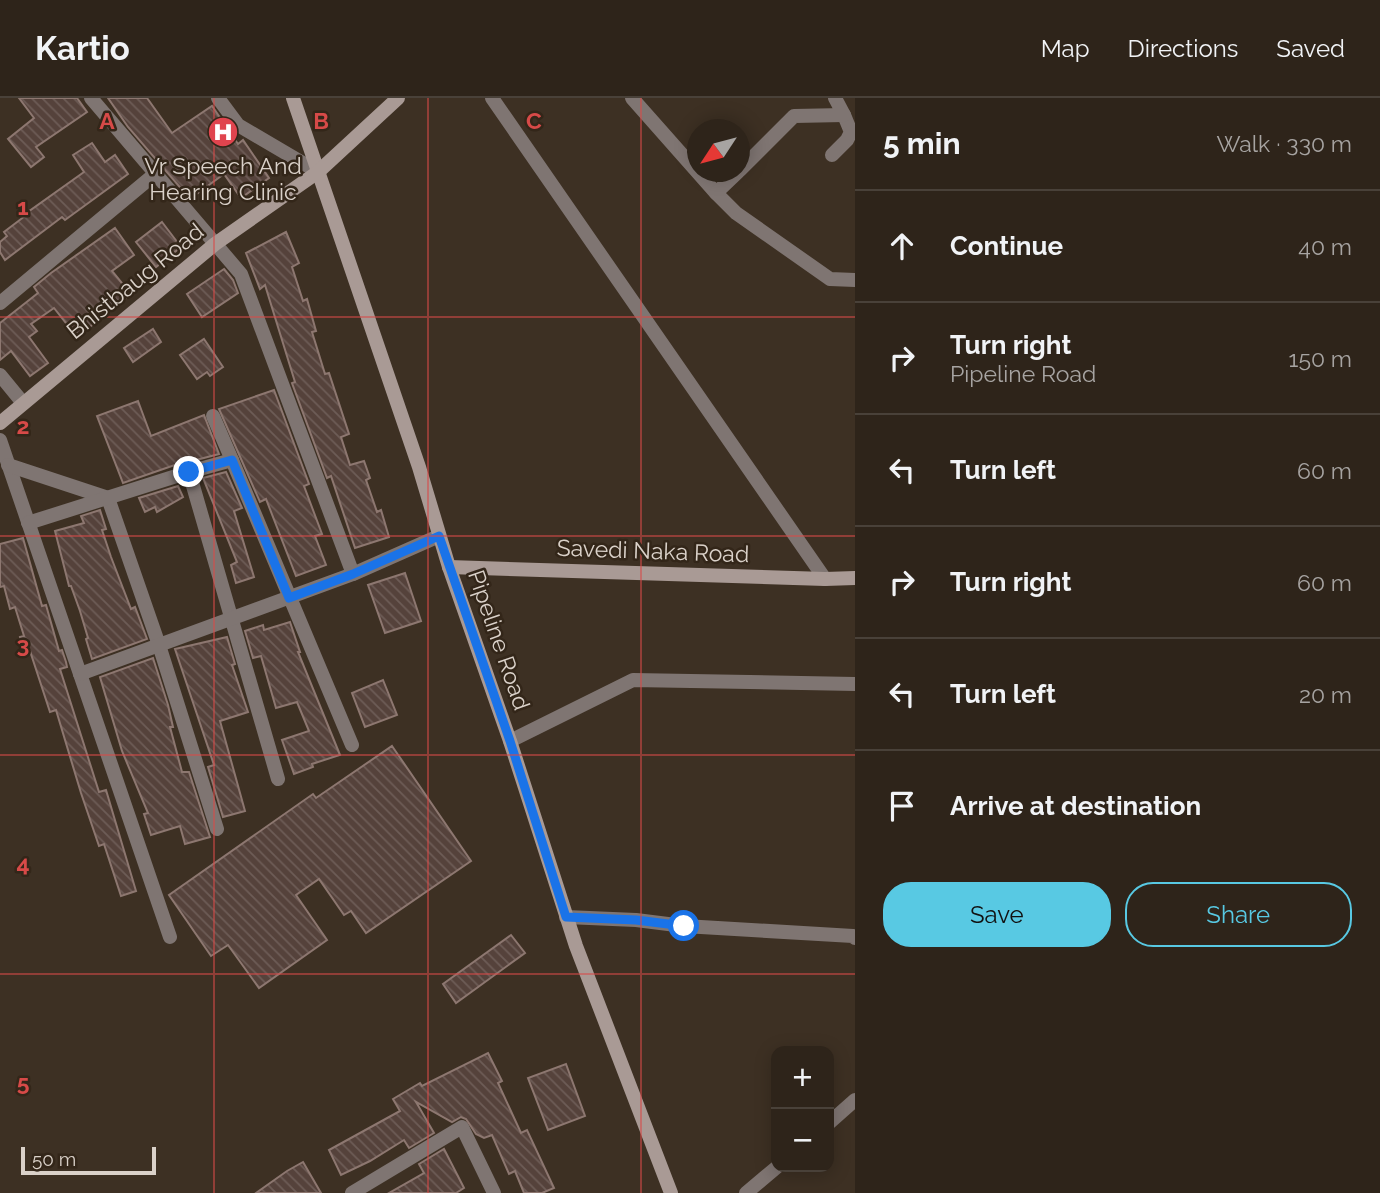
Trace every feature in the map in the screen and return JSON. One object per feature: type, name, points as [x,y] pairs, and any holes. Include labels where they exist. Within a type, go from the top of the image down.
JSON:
[{"type":"main road","name":"Pipeline Road","points":[[293,98],[419,467],[449,568],[510,741],[566,917],[671,1193]]},
{"type":"main road","name":"Bhistbaug Road","points":[[0,423],[215,244],[318,172],[398,98]]},
{"type":"main road","name":"Savedi Naka Road","points":[[449,568],[855,578]]},
{"type":"street","points":[[91,98],[241,274],[353,574]]},
{"type":"street","points":[[218,98],[238,125],[318,172]]},
{"type":"street","points":[[492,98],[825,579]]},
{"type":"street","points":[[632,98],[736,213],[830,279],[855,281]]},
{"type":"street","points":[[832,155],[853,132],[835,98]]},
{"type":"street","points":[[750,160],[794,116],[845,115]]},
{"type":"street","points":[[0,303],[155,174]]},
{"type":"street","points":[[716,193],[728,182]]},
{"type":"street","points":[[0,375],[23,403]]},
{"type":"street","points":[[213,416],[352,745]]},
{"type":"street","points":[[0,440],[170,937]]},
{"type":"street","points":[[28,523],[232,460]]},
{"type":"street","points":[[9,466],[108,498]]},
{"type":"street","points":[[189,472],[278,779]]},
{"type":"street","points":[[108,498],[159,645],[217,829]]},
{"type":"street","points":[[80,674],[353,574],[439,536]]},
{"type":"street","points":[[510,741],[633,680],[855,684]]},
{"type":"street","points":[[566,917],[854,936]]},
{"type":"street","points":[[834,1119],[855,1100]]},
{"type":"street","points":[[352,1193],[462,1127],[494,1193]]},
{"type":"street","points":[[746,1193],[771,1172]]},
{"type":"building","points":[[19,98],[77,98],[87,112],[36,147],[44,157],[31,167],[8,139],[34,118]]},
{"type":"building","points":[[108,98],[147,98],[172,133],[212,106],[238,144],[243,140],[269,178],[241,198],[224,174],[190,199],[128,127]]},
{"type":"building","points":[[92,143],[105,162],[115,155],[128,174],[65,220],[62,217],[5,260],[0,252],[0,242],[7,236],[4,232],[84,172],[73,155]]},
{"type":"building","points":[[162,222],[181,247],[156,267],[136,242]]},
{"type":"building","points":[[115,228],[134,255],[112,271],[131,294],[77,337],[54,308],[31,324],[37,331],[29,337],[48,363],[30,376],[11,351],[0,360],[0,323],[38,293],[34,287]]},
{"type":"building","points":[[286,232],[299,263],[292,267],[303,301],[307,299],[316,331],[312,332],[325,374],[329,373],[349,434],[341,437],[350,465],[364,461],[370,478],[366,480],[377,512],[381,510],[389,537],[355,548],[331,476],[327,478],[292,383],[295,382],[265,285],[260,289],[246,253]]},
{"type":"building","points":[[224,269],[233,280],[238,293],[202,317],[187,294]]},
{"type":"building","points":[[153,329],[161,342],[133,362],[124,348]]},
{"type":"building","points":[[204,339],[223,367],[210,376],[207,372],[197,379],[180,355]]},
{"type":"building","points":[[274,390],[309,484],[304,486],[322,534],[315,536],[326,565],[296,576],[266,499],[260,502],[219,409]]},
{"type":"building","points":[[138,401],[151,436],[204,415],[219,454],[196,460],[195,458],[123,483],[97,416]]},
{"type":"building","points":[[226,472],[242,508],[234,511],[254,577],[236,583],[231,565],[237,562],[203,478]]},
{"type":"building","points":[[178,486],[183,497],[157,512],[155,507],[145,512],[139,498]]},
{"type":"building","points":[[100,510],[106,529],[102,530],[111,557],[131,609],[135,607],[147,639],[92,659],[55,531],[84,523],[81,516]]},
{"type":"building","points":[[23,538],[42,606],[46,605],[59,651],[62,650],[66,662],[67,667],[60,669],[99,792],[106,790],[136,891],[121,896],[104,844],[99,846],[56,710],[50,712],[30,651],[24,653],[20,637],[24,636],[15,607],[10,609],[4,586],[0,587],[0,544]]},
{"type":"building","points":[[405,573],[421,621],[385,633],[368,585]]},
{"type":"building","points":[[290,622],[298,652],[340,755],[312,764],[313,767],[294,774],[282,740],[309,731],[297,702],[276,708],[261,656],[253,658],[245,631],[263,625],[264,630]]},
{"type":"building","points":[[227,637],[235,664],[232,665],[248,712],[220,721],[245,811],[223,817],[208,767],[214,765],[175,649]]},
{"type":"building","points":[[153,658],[168,705],[173,727],[170,727],[182,772],[189,772],[210,837],[185,844],[180,826],[151,835],[144,814],[148,813],[122,751],[100,677]]},
{"type":"building","points":[[383,680],[397,715],[365,727],[352,693]]},
{"type":"building","points":[[392,746],[471,861],[366,933],[351,911],[344,915],[319,879],[296,895],[327,940],[259,988],[228,945],[211,956],[169,895],[313,794],[316,798]]},
{"type":"building","points":[[511,935],[525,953],[456,1003],[443,984]]},
{"type":"building","points":[[488,1053],[502,1081],[498,1083],[521,1133],[527,1130],[554,1188],[542,1193],[524,1193],[515,1171],[509,1174],[492,1135],[484,1138],[476,1134],[466,1119],[461,1117],[452,1122],[416,1102],[434,1133],[409,1148],[404,1140],[341,1175],[329,1150],[400,1111],[393,1099],[420,1083],[422,1086]]},
{"type":"building","points":[[566,1064],[585,1116],[548,1130],[528,1078]]},
{"type":"building","points":[[444,1149],[464,1188],[456,1193],[389,1193],[424,1173],[419,1164]]},
{"type":"building","points":[[303,1162],[321,1193],[256,1193],[287,1171]]},
{"type":"place","name":"Vr Speech And Hearing Clinic","points":[[223,132]]},
{"type":"route","points":[[189,472],[232,460],[289,598],[353,574],[439,536],[510,741],[566,917],[636,920],[684,926]]}]
